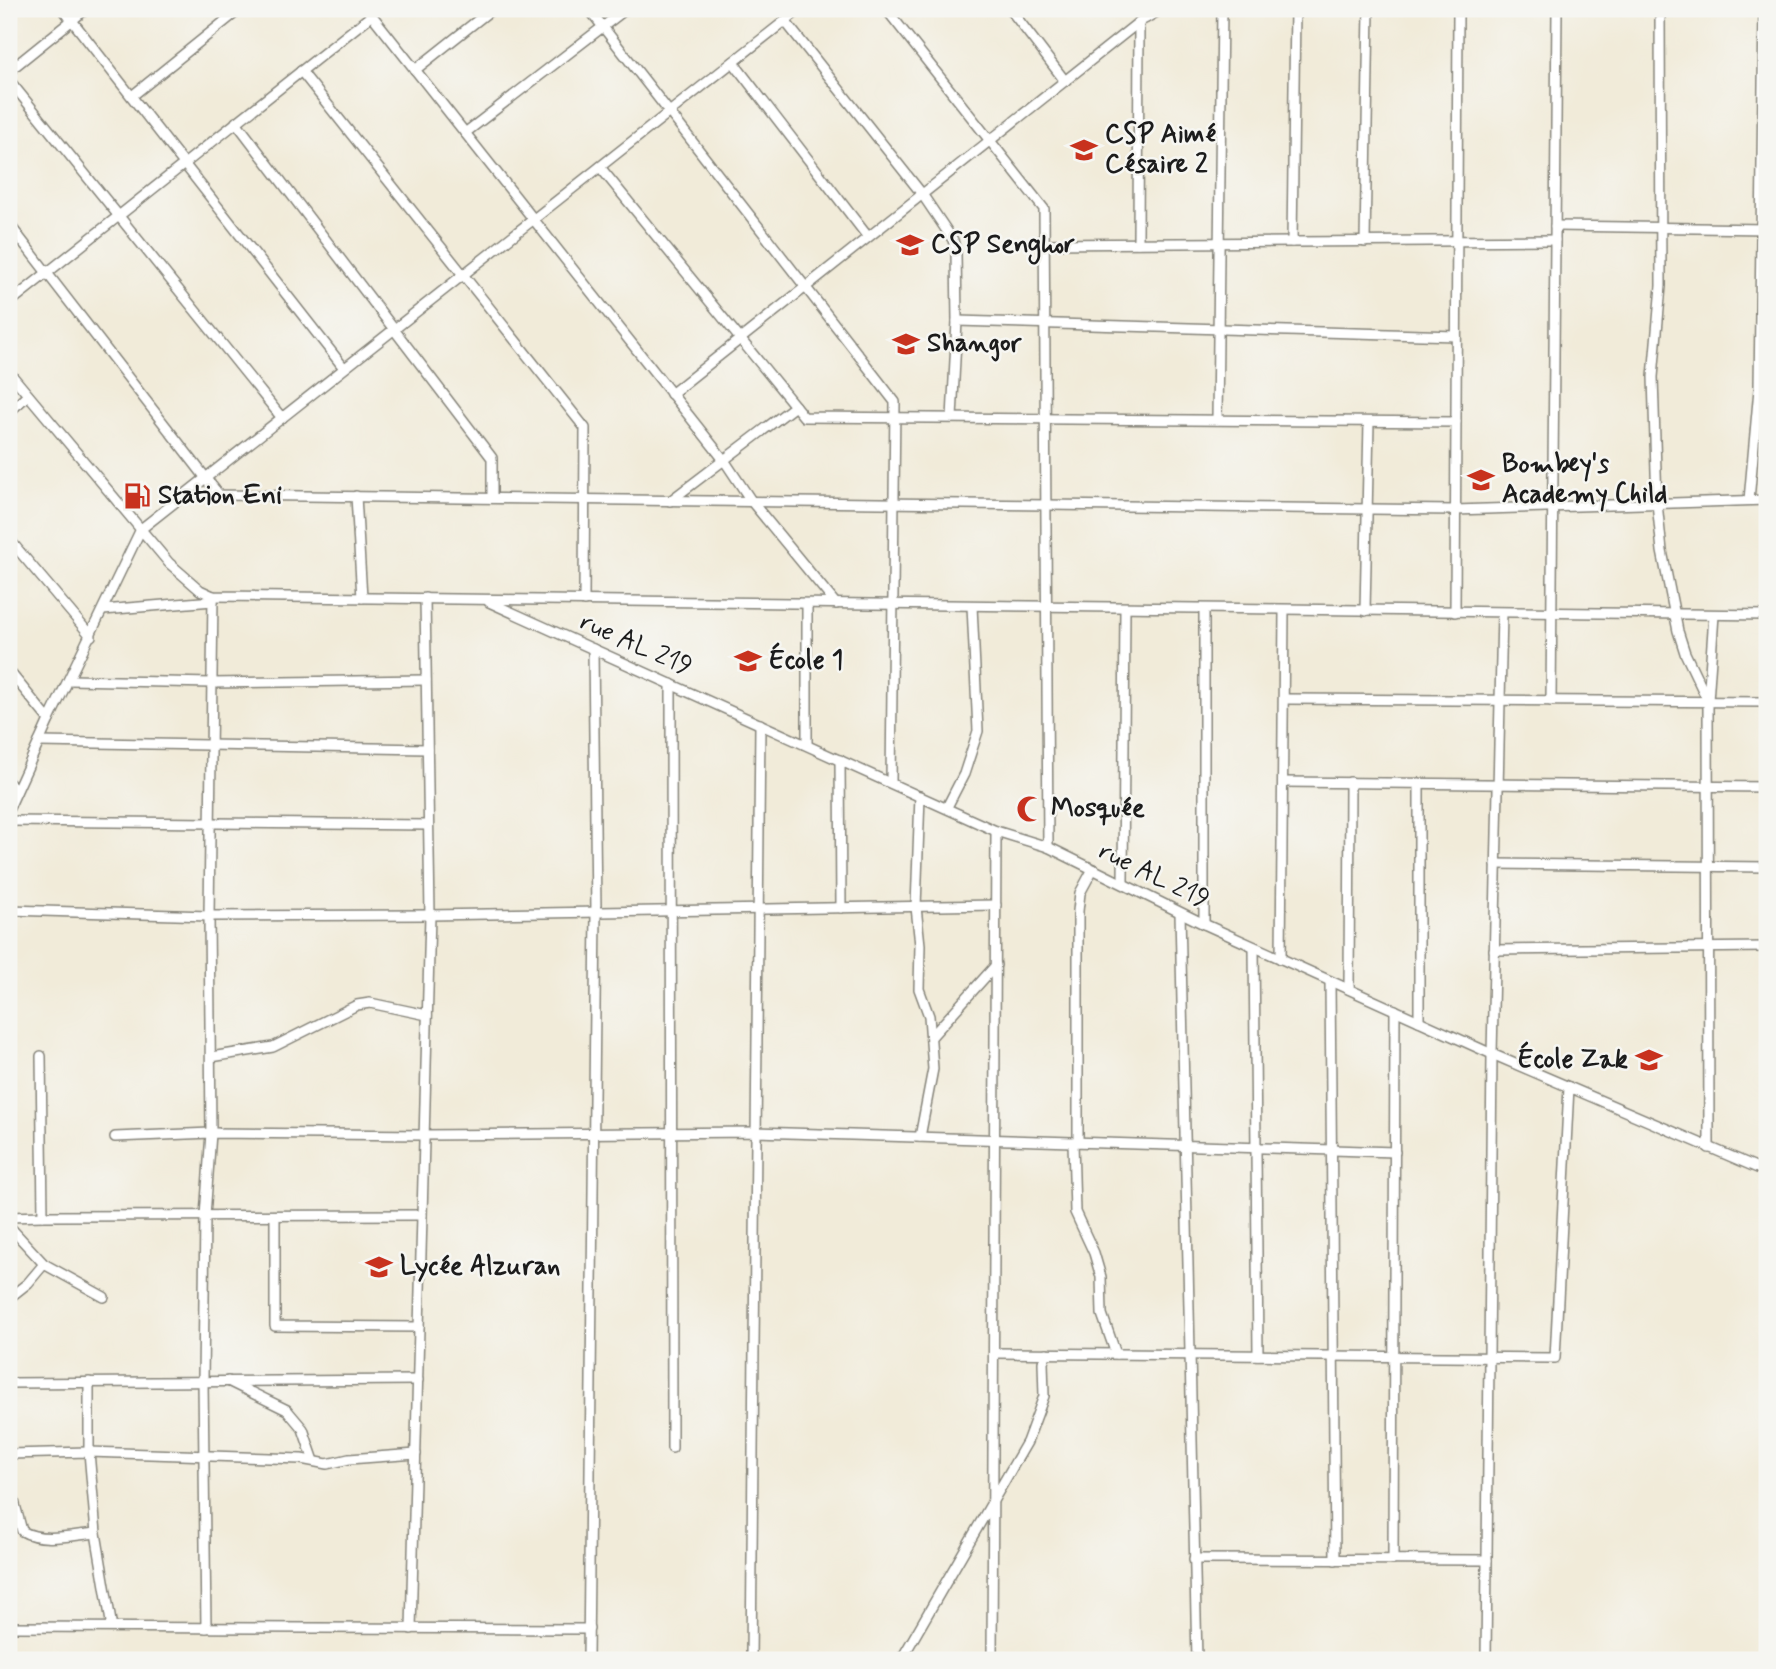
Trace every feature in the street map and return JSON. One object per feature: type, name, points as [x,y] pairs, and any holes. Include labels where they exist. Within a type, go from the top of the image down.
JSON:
[{"type":"street","points":[[63,9],[344,368]]},
{"type":"street","points":[[9,71],[86,9]]},
{"type":"street","points":[[132,96],[240,9]]},
{"type":"street","points":[[415,70],[480,13],[492,9]]},
{"type":"street","points":[[589,9],[895,402],[891,783]]},
{"type":"street","points":[[465,133],[626,9]]},
{"type":"street","points":[[9,808],[141,529],[800,9]]},
{"type":"street","points":[[886,9],[1044,209],[1048,847]]},
{"type":"street","points":[[1010,9],[1065,81]]},
{"type":"street","points":[[1138,243],[1142,20],[1139,9]]},
{"type":"street","points":[[671,394],[1142,20],[1162,9]]},
{"type":"street","points":[[1217,420],[1222,9]]},
{"type":"street","points":[[1292,242],[1295,9]]},
{"type":"street","points":[[1365,242],[1369,9]]},
{"type":"street","points":[[1455,612],[1458,9]]},
{"type":"street","points":[[1550,701],[1557,9]]},
{"type":"street","points":[[1661,9],[1661,286],[1653,377],[1657,503],[1662,551],[1674,614],[1685,653],[1708,701]]},
{"type":"street","points":[[1749,500],[1763,388],[1764,9]]},
{"type":"street","points":[[9,303],[301,71],[369,12],[724,460],[752,502],[836,604]]},
{"type":"street","points":[[785,21],[922,194],[956,246],[957,321],[953,418]]},
{"type":"street","points":[[733,62],[868,237]]},
{"type":"street","points":[[301,71],[585,428],[584,601]]},
{"type":"street","points":[[9,80],[282,418]]},
{"type":"street","points":[[236,122],[492,458],[492,498]]},
{"type":"street","points":[[600,167],[804,417],[1455,422]]},
{"type":"street","points":[[9,224],[219,495],[1455,510],[1767,500]]},
{"type":"street","points":[[1555,226],[1764,229]]},
{"type":"street","points":[[1044,244],[1555,240]]},
{"type":"street","points":[[957,321],[1456,336]]},
{"type":"street","points":[[9,372],[169,563],[213,598]]},
{"type":"street","points":[[9,412],[28,395]]},
{"type":"street","points":[[670,500],[795,406]]},
{"type":"street","points":[[1365,611],[1369,422]]},
{"type":"street","points":[[356,496],[362,598]]},
{"type":"street","points":[[9,539],[90,636]]},
{"type":"street","points":[[206,1628],[203,1381],[205,1216],[211,1133],[209,916],[213,598]]},
{"type":"street","points":[[103,610],[213,598],[425,598],[1767,615]]},
{"type":"street","points":[[411,1629],[429,915],[425,598]]},
{"type":"street","name":"rue AL 219","points":[[484,600],[996,831],[1048,847],[1180,913],[1492,1054],[1767,1172]]},
{"type":"street","points":[[807,604],[807,745]]},
{"type":"street","points":[[947,807],[964,774],[978,731],[972,606]]},
{"type":"street","points":[[1123,883],[1125,608]]},
{"type":"street","points":[[1204,609],[1204,924]]},
{"type":"street","points":[[1281,959],[1284,610]]},
{"type":"street","points":[[1486,1660],[1492,1054],[1502,613]]},
{"type":"street","points":[[1709,1148],[1708,701],[1714,615]]},
{"type":"street","points":[[588,1660],[596,912],[593,649]]},
{"type":"street","points":[[9,671],[49,720]]},
{"type":"street","points":[[69,680],[426,680]]},
{"type":"street","points":[[671,684],[672,1448]]},
{"type":"street","points":[[1285,699],[1767,702]]},
{"type":"street","points":[[751,1660],[760,724]]},
{"type":"street","points":[[39,742],[427,749]]},
{"type":"street","points":[[840,760],[841,908]]},
{"type":"street","points":[[1283,782],[1767,787]]},
{"type":"street","points":[[1349,989],[1350,782]]},
{"type":"street","points":[[9,783],[16,792]]},
{"type":"street","points":[[1419,783],[1419,1021]]},
{"type":"street","points":[[920,796],[916,907],[920,945],[919,989],[929,1016],[933,1069],[920,1137]]},
{"type":"street","points":[[9,821],[428,825]]},
{"type":"street","points":[[992,1660],[996,831]]},
{"type":"street","points":[[1496,864],[1767,867]]},
{"type":"street","points":[[1093,869],[1080,893],[1078,911],[1075,1212],[1094,1253],[1101,1278],[1102,1314],[1116,1354]]},
{"type":"street","points":[[9,909],[209,916],[996,905]]},
{"type":"street","points":[[1180,913],[1197,1660]]},
{"type":"street","points":[[1254,947],[1258,1355]]},
{"type":"street","points":[[1494,950],[1767,947]]},
{"type":"street","points":[[932,1036],[996,965]]},
{"type":"street","points":[[1330,981],[1335,1560]]},
{"type":"street","points":[[211,1057],[273,1046],[357,1005],[370,1003],[427,1015]]},
{"type":"street","points":[[1394,1560],[1395,1010]]},
{"type":"street","points":[[41,1056],[43,1216]]},
{"type":"street","points":[[994,1353],[1555,1357],[1569,1087]]},
{"type":"street","points":[[116,1138],[211,1133],[424,1135],[756,1132],[1395,1152]]},
{"type":"street","points":[[9,1217],[422,1215]]},
{"type":"street","points":[[275,1216],[275,1326],[419,1327]]},
{"type":"street","points":[[9,1226],[44,1264],[104,1297]]},
{"type":"street","points":[[9,1298],[28,1283],[44,1264]]},
{"type":"street","points":[[901,1660],[1027,1442],[1044,1396],[1043,1362],[1047,1353]]},
{"type":"street","points":[[9,1383],[418,1380]]},
{"type":"street","points":[[226,1381],[287,1410],[303,1429],[314,1461]]},
{"type":"street","points":[[89,1382],[89,1452],[96,1533],[111,1622]]},
{"type":"street","points":[[9,1454],[89,1452],[301,1459],[327,1464],[349,1459],[416,1454]]},
{"type":"street","points":[[9,1482],[22,1531],[30,1536],[96,1533]]},
{"type":"street","points":[[1194,1559],[1487,1560]]},
{"type":"street","points":[[9,1627],[589,1629]]},
{"type":"place","name":"CSP Aimé Césaire 2","points":[[1084,150]]},
{"type":"place","name":"CSP Senghor","points":[[910,245]]},
{"type":"place","name":"Shangor","points":[[906,344]]},
{"type":"place","name":"Bombey's Academy Child","points":[[1481,480]]},
{"type":"place","name":"Station Eni","points":[[137,496]]},
{"type":"place","name":"École 1","points":[[748,661]]},
{"type":"place","name":"Mosquée","points":[[1030,809]]},
{"type":"place","name":"École Zak","points":[[1649,1060]]},
{"type":"place","name":"Lycée Alzuran","points":[[379,1267]]}]
